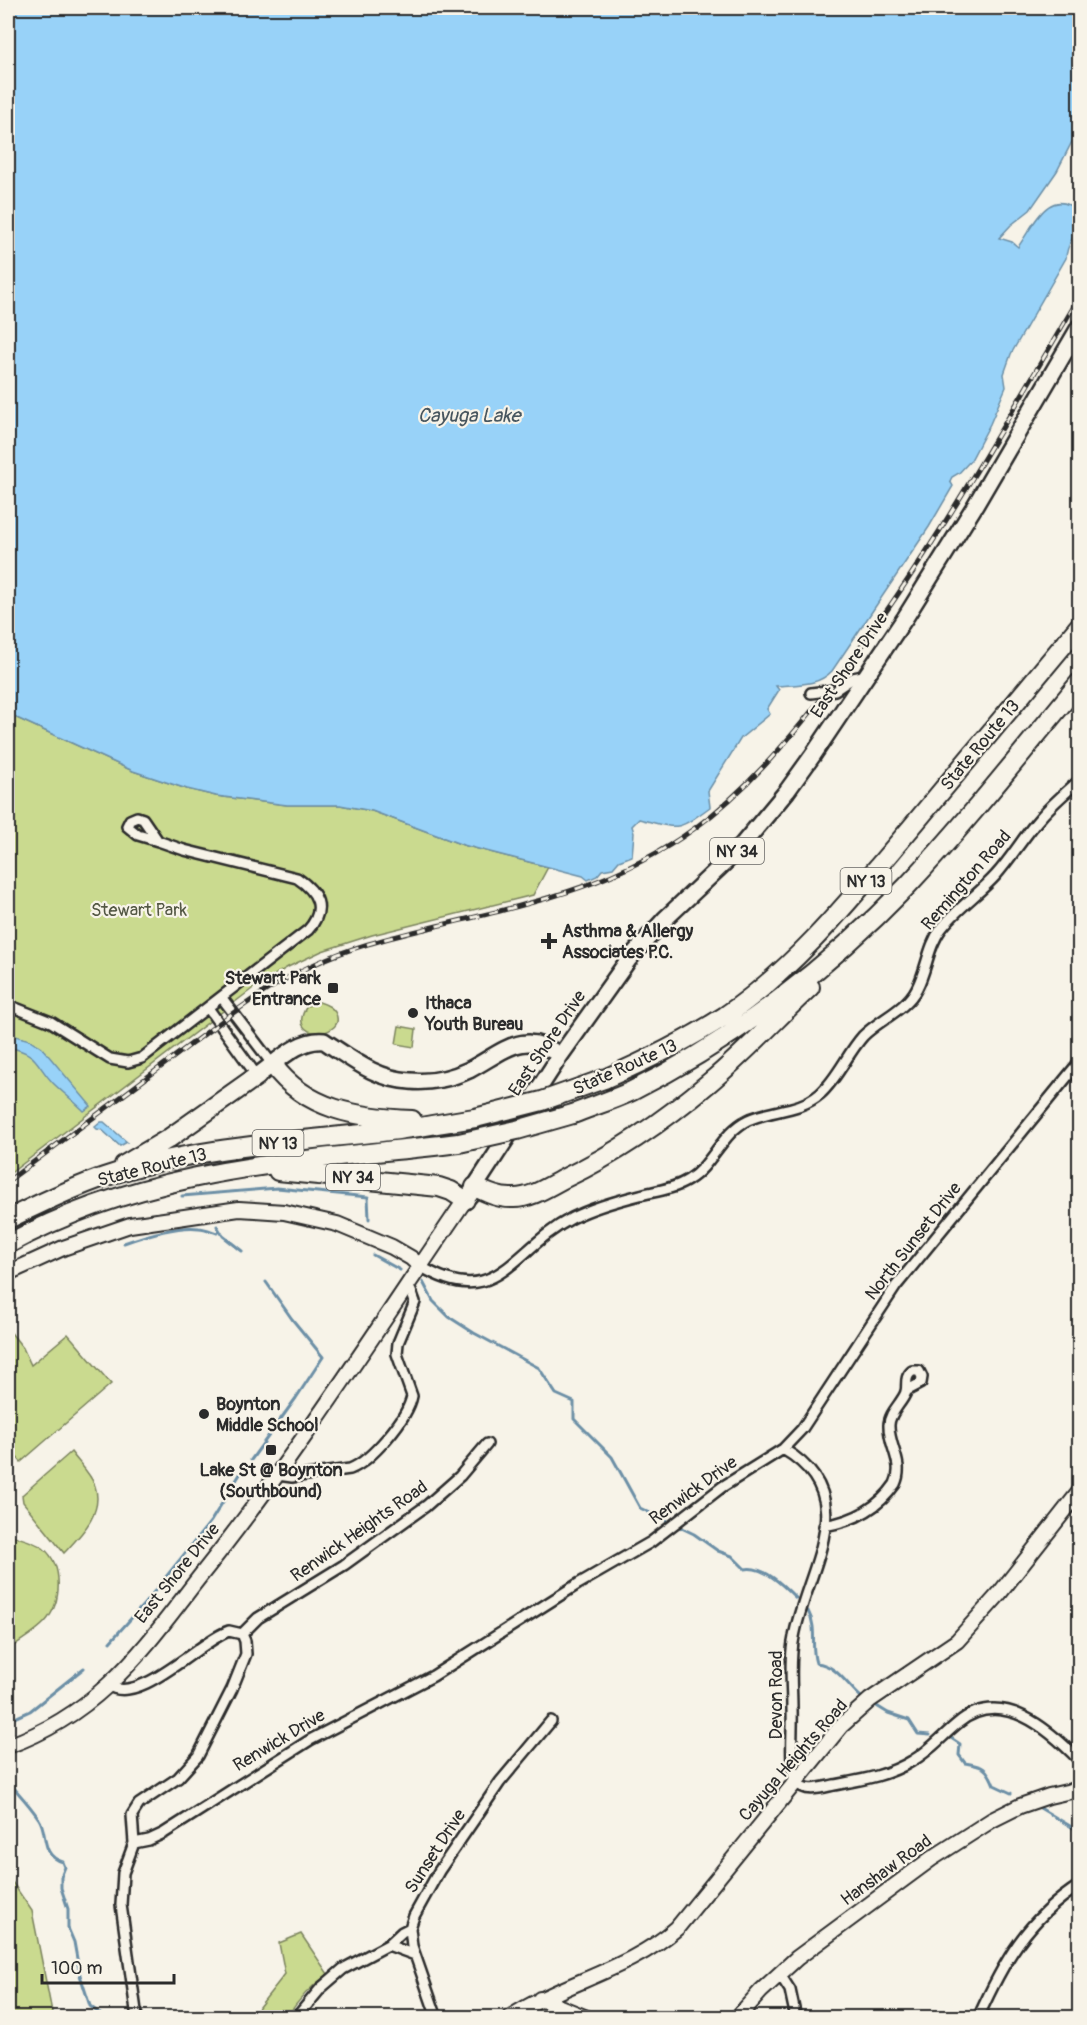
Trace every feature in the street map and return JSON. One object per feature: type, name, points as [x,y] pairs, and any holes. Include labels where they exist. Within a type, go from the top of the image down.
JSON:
[{"type":"highway","name":"State Route 13","points":[[8,1219],[70,1190],[105,1177],[209,1151],[399,1130],[475,1118],[542,1101],[604,1079],[671,1048],[759,990],[793,960],[867,880],[1080,626]]},
{"type":"highway","name":"State Route 13","points":[[8,1244],[62,1217],[110,1199],[163,1184],[294,1160],[459,1143],[573,1114],[630,1092],[689,1061],[729,1036],[811,973],[868,924],[914,879],[973,812],[1080,682]]},
{"type":"highway","points":[[470,1194],[504,1198],[526,1197],[588,1167],[648,1132],[712,1081],[840,958],[868,924]]},
{"type":"highway","points":[[273,1065],[296,1089],[338,1111],[368,1117],[452,1121]]},
{"type":"highway","points":[[105,1177],[168,1139],[257,1076]]},
{"type":"highway","name":"NY 34","points":[[237,1169],[318,1174],[440,1187],[470,1194]]},
{"type":"main road","name":"East Shore Drive","points":[[470,1194],[560,1056],[643,942],[737,850],[794,782],[867,675],[976,504],[1080,326]]},
{"type":"main road","points":[[257,1076],[309,1041],[324,1041],[374,1073],[410,1081],[434,1080],[457,1074],[476,1066],[495,1053],[524,1043],[540,1044],[560,1056]]},
{"type":"street","points":[[811,693],[835,690],[853,678],[867,675]]},
{"type":"street","name":"Remington Road","points":[[420,1266],[450,1282],[474,1284],[485,1282],[500,1274],[556,1227],[599,1206],[680,1185],[696,1174],[736,1127],[760,1116],[802,1105],[820,1095],[865,1034],[910,998],[917,988],[933,942],[943,926],[993,878],[1040,819],[1080,780]]},
{"type":"street","points":[[8,1005],[51,1022],[110,1059],[123,1062],[142,1058],[308,930],[318,917],[318,904],[308,886],[297,878],[184,850],[158,841]]},
{"type":"street","points":[[222,998],[273,1065]]},
{"type":"street","points":[[208,1008],[257,1076]]},
{"type":"street","name":"North Sunset Drive","points":[[783,1449],[802,1429],[896,1286],[1080,1061]]},
{"type":"street","name":"East Shore Drive","points":[[8,1746],[63,1718],[89,1701],[108,1685],[165,1620],[278,1475],[470,1194]]},
{"type":"street","points":[[8,1274],[63,1248],[130,1225],[240,1209],[291,1213],[337,1224],[392,1247],[420,1266]]},
{"type":"street","points":[[278,1475],[292,1477],[359,1466],[373,1455],[405,1414],[412,1396],[397,1354],[398,1343],[415,1302],[414,1295],[406,1287]]},
{"type":"street","points":[[825,1526],[850,1520],[870,1510],[895,1484],[898,1479],[898,1464],[889,1425],[906,1391]]},
{"type":"street","name":"Renwick Heights Road","points":[[242,1634],[258,1618],[345,1565],[426,1506],[460,1476],[487,1444]]},
{"type":"street","name":"Renwick Drive","points":[[134,1843],[149,1840],[164,1833],[310,1740],[433,1676],[578,1584],[664,1533],[722,1487],[783,1449]]},
{"type":"street","name":"Devon Road","points":[[783,1449],[801,1461],[817,1478],[823,1493],[825,1526],[816,1567],[797,1620],[793,1640],[792,1759],[795,1782]]},
{"type":"street","name":"Cayuga Heights Road","points":[[509,2018],[540,1999],[635,1958],[664,1939],[685,1919],[853,1713],[946,1650],[978,1620],[1080,1491]]},
{"type":"street","points":[[108,1685],[114,1689],[131,1689],[164,1673],[221,1633],[234,1631],[242,1634],[245,1641],[246,1654],[232,1689],[198,1756],[178,1778],[144,1800],[135,1809],[132,1821],[134,1843],[123,1874],[121,1905],[136,2018]]},
{"type":"street","points":[[795,1782],[802,1788],[815,1789],[885,1774],[924,1754],[964,1718],[995,1709],[1008,1710],[1032,1720],[1080,1761]]},
{"type":"street","name":"Sunset Drive","points":[[410,1928],[423,1896],[452,1852],[500,1782],[551,1721]]},
{"type":"street","name":"Hanshaw Road","points":[[737,2018],[779,1973],[931,1859],[985,1824],[1020,1806],[1080,1789]]},
{"type":"street","points":[[978,2018],[1003,1965],[1018,1941],[1055,1901],[1080,1885]]},
{"type":"street","points":[[296,2018],[321,1988],[342,1969],[388,1945],[410,1928],[415,1955],[435,2017]]},
{"type":"street","points":[[388,1945],[415,1955]]},
{"type":"street","points":[[779,1973],[790,1990],[796,2018]]},
{"type":"street","points":[[540,1999],[587,2018]]},
{"type":"green space","name":"Stewart Park","points":[[8,714],[133,771],[187,789],[216,796],[287,805],[340,805],[372,811],[463,845],[548,867],[533,895],[372,935],[322,951],[288,967],[256,986],[8,1175]]},
{"type":"green space","points":[[319,1002],[332,1008],[337,1021],[334,1027],[318,1033],[309,1031],[303,1026],[302,1018],[307,1006]]},
{"type":"green space","points":[[399,1026],[416,1029],[414,1047],[396,1044]]},
{"type":"green space","points":[[8,1329],[23,1348],[31,1365],[68,1334],[111,1384],[21,1462],[8,1447]]},
{"type":"green space","points":[[71,1452],[93,1482],[97,1496],[94,1514],[89,1523],[64,1553],[23,1502],[22,1495]]},
{"type":"green space","points":[[8,1534],[43,1548],[50,1555],[55,1564],[58,1584],[55,1605],[45,1622],[8,1650]]},
{"type":"green space","points":[[8,1876],[32,1911],[53,2017],[8,2017]]},
{"type":"green space","points":[[301,1934],[328,1974],[305,1994],[287,2017],[255,2017],[259,2007],[285,1974],[279,1943]]},
{"type":"water","name":"Cayuga Lake","points":[[8,8],[1079,8],[1079,128],[1057,171],[1030,210],[999,238],[1012,242],[1018,247],[1043,211],[1059,203],[1068,205],[1079,212],[1078,226],[1066,258],[1011,354],[1004,374],[1006,387],[971,460],[952,477],[950,481],[953,486],[929,527],[832,671],[813,682],[776,686],[779,690],[767,709],[770,714],[741,738],[708,791],[710,807],[690,821],[677,826],[639,819],[632,826],[634,833],[632,856],[619,861],[613,868],[602,870],[597,876],[588,880],[583,876],[463,845],[372,811],[340,805],[287,805],[216,796],[187,789],[133,771],[8,714]]},
{"type":"water","points":[[8,1034],[30,1040],[42,1048],[91,1106],[84,1111],[53,1083],[31,1056],[8,1047]]},
{"type":"water","points":[[104,1122],[127,1142],[120,1146],[102,1130],[97,1129],[95,1127]]},
{"type":"waterway","points":[[182,1196],[277,1188],[368,1197],[369,1219]]},
{"type":"waterway","points":[[217,1226],[223,1236],[242,1251]]},
{"type":"waterway","points":[[124,1243],[181,1228],[201,1228],[217,1233],[220,1231]]},
{"type":"waterway","points":[[373,1255],[400,1270]]},
{"type":"waterway","points":[[251,1460],[323,1357],[266,1282]]},
{"type":"waterway","points":[[423,1282],[433,1301],[449,1317],[539,1368],[556,1394],[574,1402],[574,1419],[612,1457],[640,1508],[694,1534],[718,1551],[732,1556],[745,1569],[766,1573],[796,1598]]},
{"type":"waterway","points":[[110,1642],[145,1603],[211,1521],[242,1471]]},
{"type":"waterway","points":[[808,1611],[813,1624],[816,1663],[836,1671],[861,1697]]},
{"type":"waterway","points":[[8,1721],[30,1711],[84,1668]]},
{"type":"waterway","points":[[875,1705],[888,1713],[909,1720],[918,1734],[930,1735]]},
{"type":"waterway","points":[[951,1738],[960,1744],[959,1755],[965,1763],[984,1768],[994,1785],[1011,1793]]},
{"type":"waterway","points":[[8,1781],[42,1824],[51,1855],[63,1862],[65,1867],[61,1877],[61,1888],[68,1909],[68,1928],[74,1942],[80,1975],[90,2006],[105,2018]]},
{"type":"waterway","points":[[1040,1808],[1080,1832]]},
{"type":"railway","points":[[8,1181],[223,1021],[258,996],[295,974],[358,947],[536,901],[601,880],[664,849],[714,814],[749,782],[781,747],[826,693],[895,598],[990,449],[1080,296]]},
{"type":"place","name":"Asthma & Allergy Associates P.C.","points":[[549,941]]},
{"type":"place","name":"Stewart Park Entrance","points":[[333,988]]},
{"type":"place","name":"Ithaca Youth Bureau","points":[[413,1013]]},
{"type":"place","name":"Boynton Middle School","points":[[204,1414]]},
{"type":"place","name":"Lake St @ Boynton (Southbound)","points":[[271,1450]]}]
